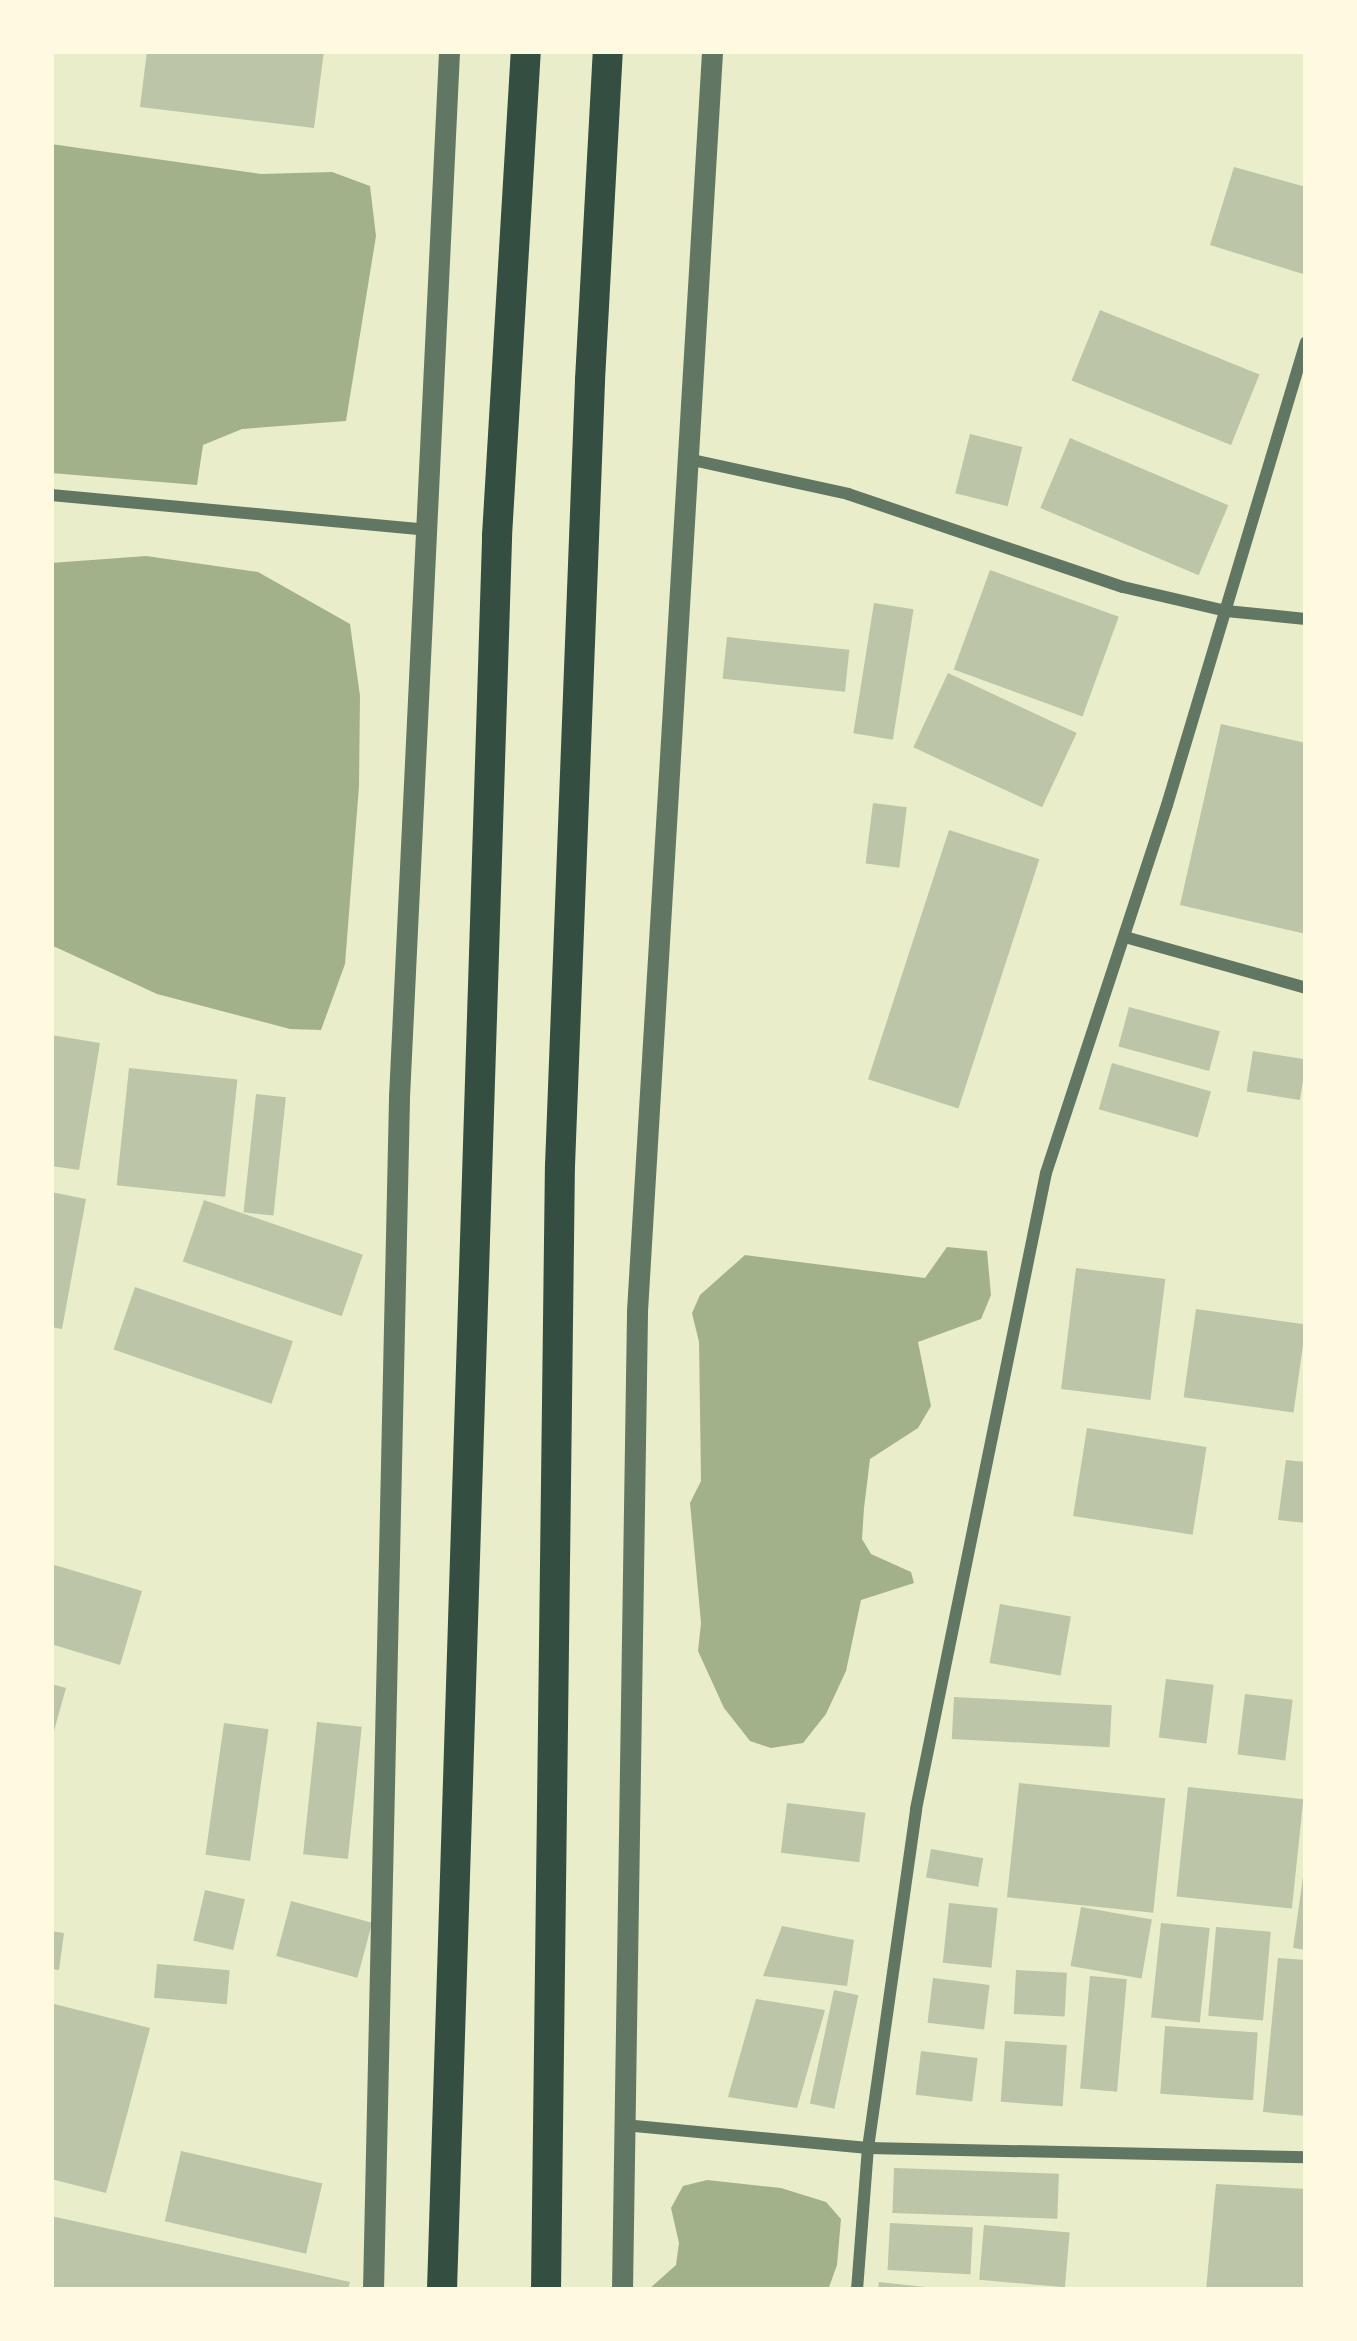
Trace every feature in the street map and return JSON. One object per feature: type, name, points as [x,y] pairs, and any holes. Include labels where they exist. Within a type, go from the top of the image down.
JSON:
[{"type":"main road","points":[[442,2290],[497,536],[526,51]]},
{"type":"main road","points":[[545,2290],[560,1166],[590,380],[608,51]]},
{"type":"street","points":[[373,2290],[399,1096],[448,51]]},
{"type":"street","points":[[622,2290],[637,1311],[712,51]]},
{"type":"street","points":[[857,2290],[868,2148],[916,1809],[1046,1173],[1125,937],[1306,342]]},
{"type":"street","points":[[688,459],[848,494],[1123,587],[1226,610],[1306,619]]},
{"type":"street","points":[[51,495],[426,530]]},
{"type":"street","points":[[1125,937],[1306,988]]},
{"type":"street","points":[[624,2125],[868,2148],[1306,2157]]},
{"type":"shaded area","points":[[51,144],[261,174],[332,172],[370,186],[376,236],[346,421],[242,429],[203,445],[197,485],[51,473]]},
{"type":"shaded area","points":[[146,556],[258,572],[350,624],[360,696],[359,786],[345,964],[321,1030],[290,1029],[157,994],[51,945],[51,563]]},
{"type":"shaded area","points":[[947,1247],[987,1251],[991,1295],[981,1319],[918,1342],[931,1406],[918,1428],[870,1459],[864,1508],[862,1539],[871,1554],[911,1572],[914,1583],[861,1600],[846,1671],[826,1714],[803,1743],[771,1748],[750,1741],[724,1708],[698,1651],[701,1623],[690,1503],[701,1481],[699,1342],[692,1313],[700,1295],[745,1255],[925,1278]]},
{"type":"shaded area","points":[[707,2180],[781,2188],[826,2202],[841,2219],[837,2265],[828,2290],[648,2290],[676,2265],[679,2243],[671,2208],[683,2186]]},
{"type":"building","points":[[147,51],[324,51],[314,128],[140,107]]},
{"type":"building","points":[[1234,167],[1306,187],[1303,274],[1210,245]]},
{"type":"building","points":[[1100,310],[1259,374],[1231,445],[1072,380]]},
{"type":"building","points":[[970,434],[1022,447],[1008,506],[955,493]]},
{"type":"building","points":[[1070,438],[1228,505],[1199,575],[1040,508]]},
{"type":"building","points":[[990,570],[1119,617],[1082,716],[954,670]]},
{"type":"building","points":[[874,603],[914,609],[893,740],[853,733]]},
{"type":"building","points":[[727,637],[849,650],[845,692],[723,679]]},
{"type":"building","points":[[948,673],[1077,733],[1042,807],[913,747]]},
{"type":"building","points":[[1221,724],[1306,743],[1306,934],[1180,905]]},
{"type":"building","points":[[873,803],[907,807],[899,868],[866,864]]},
{"type":"building","points":[[949,830],[1039,859],[958,1109],[868,1079]]},
{"type":"building","points":[[1129,1007],[1220,1031],[1209,1071],[1118,1047]]},
{"type":"building","points":[[51,1035],[100,1043],[79,1170],[51,1166]]},
{"type":"building","points":[[1253,1051],[1306,1059],[1300,1100],[1247,1091]]},
{"type":"building","points":[[1112,1063],[1211,1091],[1198,1138],[1099,1109]]},
{"type":"building","points":[[129,1068],[237,1079],[225,1197],[117,1185]]},
{"type":"building","points":[[256,1094],[286,1097],[273,1215],[244,1212]]},
{"type":"building","points":[[51,1192],[86,1199],[62,1329],[51,1327]]},
{"type":"building","points":[[204,1200],[363,1255],[342,1316],[183,1261]]},
{"type":"building","points":[[1076,1268],[1165,1279],[1150,1400],[1061,1389]]},
{"type":"building","points":[[135,1287],[293,1341],[271,1404],[114,1349]]},
{"type":"building","points":[[1196,1309],[1306,1324],[1294,1413],[1184,1397]]},
{"type":"building","points":[[1087,1428],[1207,1447],[1193,1535],[1073,1516]]},
{"type":"building","points":[[1286,1460],[1306,1462],[1306,1523],[1278,1520]]},
{"type":"building","points":[[51,1564],[142,1591],[120,1665],[51,1644]]},
{"type":"building","points":[[1000,1604],[1071,1617],[1060,1676],[990,1663]]},
{"type":"building","points":[[1166,1679],[1214,1685],[1206,1743],[1159,1738]]},
{"type":"building","points":[[51,1684],[66,1688],[52,1738],[51,1738]]},
{"type":"building","points":[[1245,1694],[1293,1700],[1285,1760],[1238,1755]]},
{"type":"building","points":[[954,1697],[1112,1705],[1110,1747],[952,1739]]},
{"type":"building","points":[[317,1722],[362,1727],[348,1859],[303,1854]]},
{"type":"building","points":[[224,1723],[269,1729],[250,1861],[205,1855]]},
{"type":"building","points":[[1019,1783],[1165,1798],[1153,1913],[1007,1897]]},
{"type":"building","points":[[1188,1787],[1303,1799],[1292,1909],[1177,1896]]},
{"type":"building","points":[[787,1803],[865,1813],[859,1862],[781,1853]]},
{"type":"building","points":[[931,1849],[983,1858],[978,1887],[926,1878]]},
{"type":"building","points":[[1306,1877],[1306,1950],[1293,1948]]},
{"type":"building","points":[[205,1890],[245,1899],[233,1950],[193,1941]]},
{"type":"building","points":[[291,1901],[372,1923],[357,1978],[276,1956]]},
{"type":"building","points":[[949,1903],[998,1908],[991,1968],[943,1963]]},
{"type":"building","points":[[1081,1907],[1152,1920],[1141,1979],[1071,1966]]},
{"type":"building","points":[[1161,1923],[1210,1928],[1200,2023],[1151,2017]]},
{"type":"building","points":[[782,1926],[854,1940],[847,1986],[763,1976]]},
{"type":"building","points":[[1216,1927],[1271,1932],[1263,2020],[1208,2016]]},
{"type":"building","points":[[51,1931],[64,1933],[59,1970],[51,1969]]},
{"type":"building","points":[[1278,1958],[1306,1960],[1306,2116],[1263,2112]]},
{"type":"building","points":[[157,1964],[230,1970],[227,2004],[154,1998]]},
{"type":"building","points":[[1016,1970],[1067,1973],[1065,2017],[1014,2014]]},
{"type":"building","points":[[1090,1976],[1127,1979],[1117,2092],[1080,2089]]},
{"type":"building","points":[[933,1978],[990,1985],[984,2030],[928,2023]]},
{"type":"building","points":[[834,1990],[858,1995],[834,2109],[810,2103]]},
{"type":"building","points":[[756,1999],[825,2010],[797,2108],[728,2097]]},
{"type":"building","points":[[54,2004],[150,2028],[106,2193],[51,2179]]},
{"type":"building","points":[[1165,2026],[1258,2032],[1253,2100],[1160,2094]]},
{"type":"building","points":[[1005,2041],[1067,2045],[1063,2106],[1001,2102]]},
{"type":"building","points":[[921,2051],[978,2058],[972,2102],[916,2095]]},
{"type":"building","points":[[181,2151],[322,2184],[306,2254],[165,2221]]},
{"type":"building","points":[[894,2168],[1059,2174],[1057,2219],[892,2213]]},
{"type":"building","points":[[1216,2184],[1306,2189],[1306,2290],[1206,2290]]},
{"type":"building","points":[[51,2216],[350,2282],[348,2290],[51,2290]]},
{"type":"building","points":[[890,2223],[973,2227],[970,2274],[888,2270]]},
{"type":"building","points":[[984,2225],[1070,2232],[1065,2287],[979,2280]]},
{"type":"building","points":[[879,2282],[925,2287],[925,2290],[878,2290]]}]
